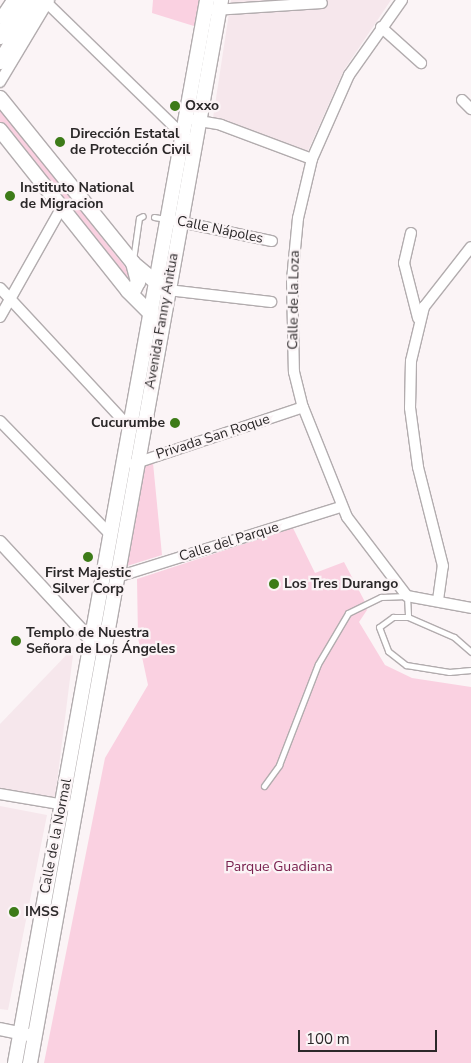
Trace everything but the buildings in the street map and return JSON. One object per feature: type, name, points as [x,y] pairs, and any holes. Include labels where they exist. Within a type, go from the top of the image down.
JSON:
[{"type":"main road","points":[[0,36],[23,0]]},
{"type":"main road","points":[[0,61],[45,1]]},
{"type":"main road","name":"Avenida Fanny Anitua","points":[[106,643],[117,577],[130,465],[160,289],[174,221],[194,146],[193,120],[213,5]]},
{"type":"main road","points":[[0,98],[133,263],[160,289]]},
{"type":"main road","name":"Avenida Fanny Anitua","points":[[174,221],[183,136],[193,120]]},
{"type":"main road","points":[[0,130],[156,319]]},
{"type":"main road","points":[[131,291],[138,282],[133,263]]},
{"type":"main road","points":[[131,291],[160,289]]},
{"type":"main road","name":"Avenida Fanny Anitua","points":[[89,638],[111,535],[130,465],[131,429],[156,319]]},
{"type":"main road","points":[[107,560],[117,577]]},
{"type":"main road","name":"Calle de la Normal","points":[[15,1063],[62,805],[89,638]]},
{"type":"main road","name":"Calle de la Normal","points":[[30,1063],[106,643]]},
{"type":"street","points":[[0,18],[12,0]]},
{"type":"street","name":"Calle de la Loza","points":[[402,0],[381,27],[349,75],[312,159],[298,218],[292,280],[294,372],[303,407],[341,507],[408,596]]},
{"type":"street","points":[[0,82],[45,1],[194,146]]},
{"type":"street","points":[[213,5],[322,3]]},
{"type":"street","points":[[381,27],[422,63]]},
{"type":"street","points":[[462,100],[471,109]]},
{"type":"street","points":[[193,120],[312,159]]},
{"type":"street","points":[[0,317],[62,207]]},
{"type":"street","name":"Calle Nápoles","points":[[174,221],[272,241]]},
{"type":"street","points":[[411,233],[404,263],[418,318],[410,408],[418,467],[443,566],[438,600]]},
{"type":"street","points":[[418,318],[471,247]]},
{"type":"street","points":[[0,288],[131,429]]},
{"type":"street","points":[[160,289],[271,302]]},
{"type":"street","name":"Privada San Roque","points":[[130,465],[303,407]]},
{"type":"street","points":[[0,421],[111,535]]},
{"type":"street","name":"Calle del Parque","points":[[117,577],[341,507]]},
{"type":"street","points":[[0,542],[89,638],[106,643]]},
{"type":"street","points":[[408,596],[438,600],[467,607],[471,616]]},
{"type":"street","points":[[0,794],[77,807]]},
{"type":"street","points":[[0,1029],[34,1036]]},
{"type":"lane","points":[[133,263],[139,218],[143,216]]},
{"type":"lane","points":[[154,217],[174,221]]},
{"type":"lane","points":[[264,786],[279,765],[318,664],[348,613],[381,598],[408,596],[408,617]]},
{"type":"lane","points":[[471,652],[454,637],[408,617],[392,617],[379,626],[396,659],[430,670],[471,670]]},
{"type":"shaded area","points":[[231,0],[391,0],[344,70],[307,153],[213,118]]},
{"type":"shaded area","points":[[74,647],[55,798],[0,788],[0,724]]},
{"type":"shaded area","name":"IMSS","points":[[0,806],[47,815],[8,1010],[0,1009]]},
{"type":"green space","points":[[153,0],[201,0],[197,27],[152,13]]},
{"type":"green space","points":[[0,109],[126,268],[132,280],[129,283],[0,127]]},
{"type":"green space","points":[[153,463],[162,555],[127,566],[139,467]]},
{"type":"green space","name":"Parque Guadiana","points":[[293,528],[315,573],[344,562],[364,600],[367,610],[359,622],[385,665],[412,678],[471,687],[471,1063],[44,1063],[105,758],[148,685],[138,638],[137,579]]},
{"type":"place","name":"Oxxo","points":[[175,106]]},
{"type":"place","name":"Dirección Estatal de Protección Civil","points":[[60,142]]},
{"type":"place","name":"Instituto National de Migracion","points":[[10,196]]},
{"type":"place","name":"Cucurumbe","points":[[175,423]]},
{"type":"place","name":"First Majestic Silver Corp","points":[[88,557]]},
{"type":"place","name":"Los Tres Durango","points":[[274,584]]},
{"type":"place","name":"Templo de Nuestra Señora de Los Ángeles","points":[[16,641]]},
{"type":"place","name":"IMSS","points":[[14,912]]}]
